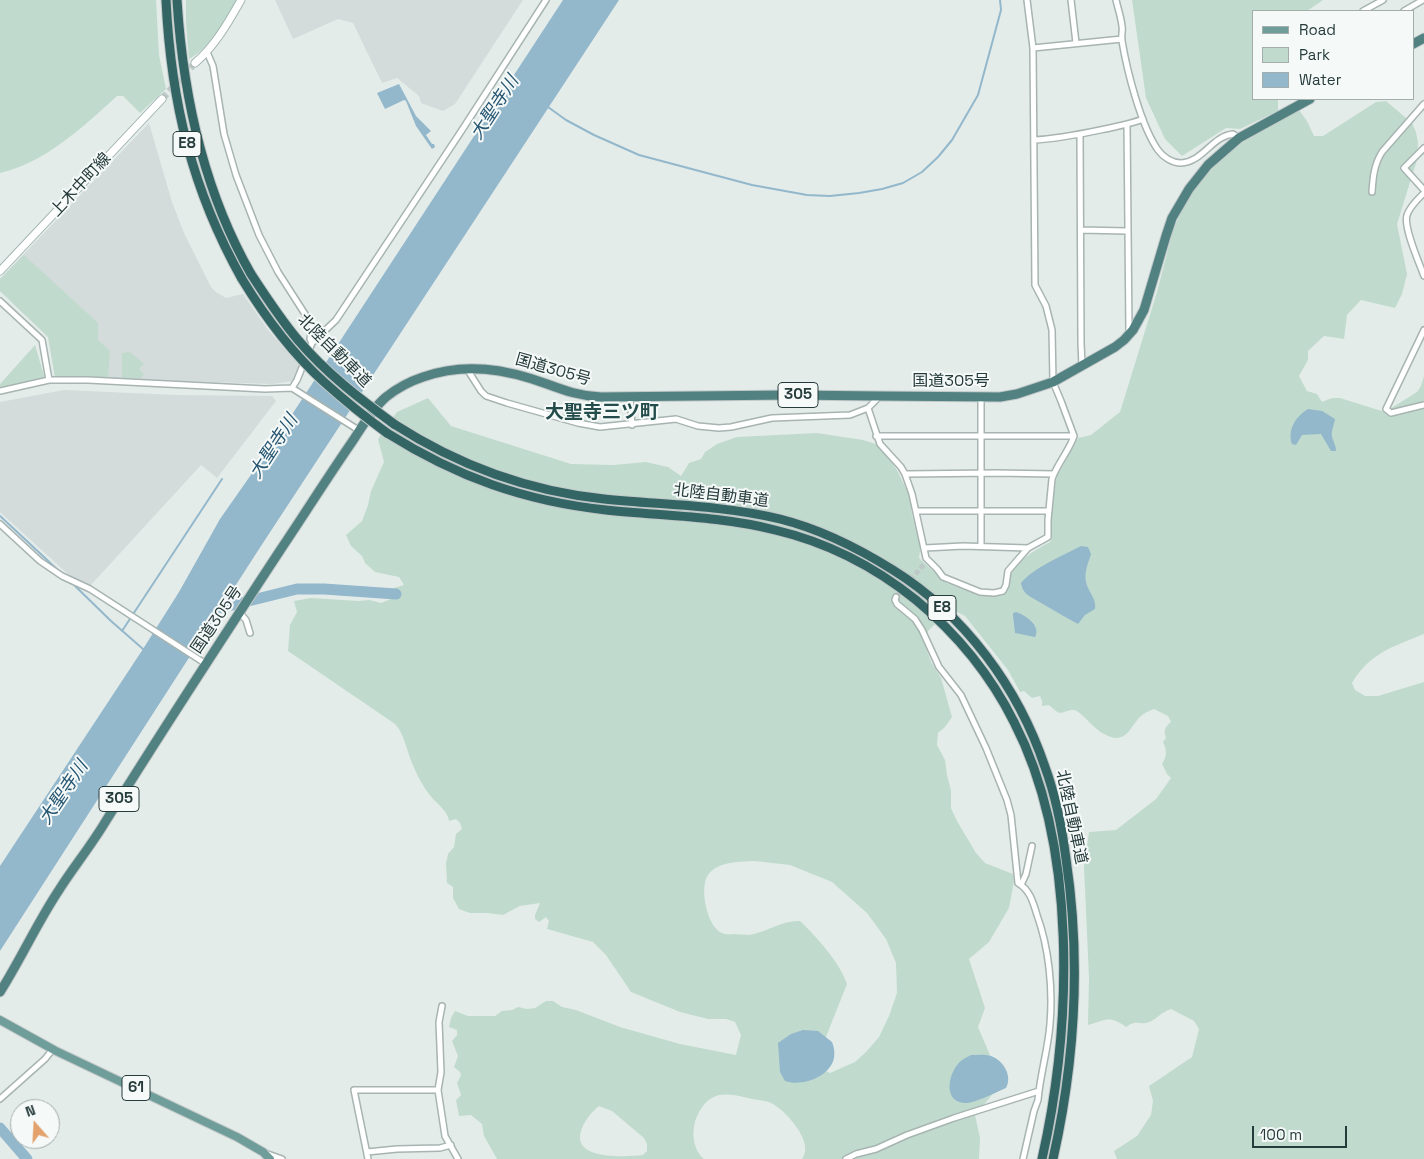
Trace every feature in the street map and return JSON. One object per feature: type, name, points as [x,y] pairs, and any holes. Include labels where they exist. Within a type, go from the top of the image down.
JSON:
[{"type":"highway","name":"北陸自動車道","points":[[166,0],[168,36],[175,87],[189,154],[214,225],[242,280],[273,326],[307,365],[342,398],[387,433],[412,448],[464,474],[489,484],[533,497],[576,506],[752,524],[806,539],[852,558],[892,582],[928,610],[964,646],[978,664],[1003,701],[1026,746],[1042,795],[1054,846],[1061,900],[1064,988],[1060,1045],[1053,1106],[1042,1159]]},
{"type":"highway","name":"北陸自動車道","points":[[177,0],[181,52],[187,92],[200,152],[214,196],[228,230],[251,274],[283,321],[317,360],[350,391],[394,424],[427,444],[467,464],[502,477],[576,496],[722,509],[781,519],[809,528],[859,550],[900,574],[934,601],[971,638],[1002,678],[1025,718],[1053,791],[1064,843],[1071,896],[1073,1016],[1067,1078],[1053,1159]]},
{"type":"highway","name":"国道305号","points":[[0,992],[57,892],[103,825],[153,745],[254,592],[357,429],[387,397],[424,376],[466,368],[495,369],[581,396],[601,398],[790,394],[1000,397],[1017,394],[1052,382],[1115,347],[1129,335],[1144,310],[1172,218],[1189,189],[1208,165],[1239,138],[1308,100]]},
{"type":"main road","points":[[195,63],[207,52],[228,24],[242,0]]},
{"type":"main road","name":"上木中町線","points":[[0,271],[162,99]]},
{"type":"main road","name":"61","points":[[0,1020],[53,1049],[232,1134],[270,1159]]},
{"type":"street","points":[[292,388],[312,343],[336,320],[468,122],[546,0]]},
{"type":"street","points":[[868,408],[880,444],[906,474],[916,511],[926,562],[937,568],[943,577],[980,592],[1003,591],[1008,571],[1028,548],[1048,538],[1052,479],[1074,436],[1052,382],[1051,322],[1046,306],[1036,288],[1035,281],[1033,48],[1027,0]]},
{"type":"street","points":[[1071,0],[1076,43]]},
{"type":"street","points":[[1116,0],[1122,26],[1122,39],[1135,93],[1143,119],[1158,150],[1168,159],[1176,163],[1182,163],[1203,153],[1226,135],[1233,134],[1239,138]]},
{"type":"street","points":[[1365,10],[1383,0]]},
{"type":"street","points":[[1406,10],[1423,0]]},
{"type":"street","points":[[1033,48],[1122,39]]},
{"type":"street","points":[[207,52],[213,66],[224,134],[236,175],[259,235],[278,272],[312,325],[310,339],[312,343]]},
{"type":"street","points":[[1372,192],[1373,170],[1382,152],[1424,104]]},
{"type":"street","points":[[1034,140],[1055,139],[1143,119]]},
{"type":"street","points":[[1127,124],[1129,335]]},
{"type":"street","points":[[1080,134],[1082,366]]},
{"type":"street","points":[[1424,148],[1404,168],[1424,191],[1409,209],[1406,217],[1408,232],[1424,276]]},
{"type":"street","points":[[1081,230],[1127,231]]},
{"type":"street","points":[[0,301],[42,340],[49,380]]},
{"type":"street","points":[[1424,330],[1386,408],[1392,413],[1424,406]]},
{"type":"street","points":[[466,368],[486,396],[578,423],[600,427],[676,419],[698,426],[720,428],[772,418],[850,415],[868,408],[879,396]]},
{"type":"street","points":[[0,391],[49,380],[292,388],[357,429]]},
{"type":"street","points":[[981,396],[981,546]]},
{"type":"street","points":[[630,397],[632,425]]},
{"type":"street","points":[[876,436],[1074,436]]},
{"type":"street","points":[[906,474],[1054,474]]},
{"type":"street","points":[[916,511],[1049,511]]},
{"type":"street","points":[[0,524],[40,561],[62,576],[90,589],[206,664]]},
{"type":"street","points":[[924,548],[981,546],[1028,548]]},
{"type":"street","points":[[896,597],[896,603],[913,617],[922,630],[939,667],[961,695],[986,748],[1011,815],[1018,883],[1026,888],[1031,898],[1046,945],[1051,995],[1050,1024],[1038,1100],[1023,1159]]},
{"type":"street","points":[[241,611],[250,633]]},
{"type":"street","points":[[1021,885],[1026,874],[1032,846]]},
{"type":"street","points":[[442,1006],[439,1022],[441,1072],[438,1090],[445,1136],[458,1159]]},
{"type":"street","points":[[0,1099],[45,1059],[53,1049]]},
{"type":"street","points":[[368,1159],[354,1090],[438,1090]]},
{"type":"street","points":[[846,1159],[946,1121],[1039,1091]]},
{"type":"street","points":[[367,1152],[397,1148],[440,1148],[450,1145]]},
{"type":"street","points":[[262,1152],[282,1159]]},
{"type":"shaded area","points":[[275,0],[523,0],[455,104],[443,111],[421,103],[419,96],[397,78],[382,83],[353,23],[338,19],[293,39]]},
{"type":"shaded area","points":[[149,123],[172,202],[184,233],[211,287],[226,298],[243,294],[268,330],[300,366],[293,381],[272,384],[55,377],[48,337],[0,291],[0,279]]},
{"type":"shaded area","points":[[64,390],[176,395],[272,396],[276,401],[217,478],[201,465],[90,586],[70,576],[0,512],[0,402]]},
{"type":"green space","points":[[0,0],[156,0],[159,55],[166,89],[140,113],[123,96],[117,96],[77,131],[48,152],[17,168],[0,173]]},
{"type":"green space","points":[[186,0],[237,0],[223,24],[210,41],[196,55],[189,59],[186,22]]},
{"type":"green space","points":[[1132,0],[1323,0],[1308,10],[1252,10],[1252,100],[1278,100],[1278,111],[1240,129],[1226,128],[1182,156],[1165,139],[1146,98]]},
{"type":"green space","points":[[1386,101],[1412,123],[1418,143],[1417,160],[1397,224],[1407,274],[1402,294],[1395,308],[1361,300],[1347,315],[1344,339],[1324,336],[1308,351],[1308,360],[1299,376],[1307,391],[1317,394],[1322,402],[1332,398],[1340,398],[1385,412],[1417,392],[1424,376],[1424,634],[1375,657],[1352,683],[1355,690],[1365,696],[1378,696],[1424,682],[1424,1159],[1117,1159],[1114,1151],[1137,1136],[1151,1115],[1153,1101],[1149,1086],[1192,1057],[1199,1029],[1194,1021],[1171,1009],[1149,1022],[1134,1023],[1126,1027],[1112,1020],[1104,1020],[1088,1025],[1089,978],[1084,867],[1089,832],[1116,830],[1156,799],[1171,778],[1162,764],[1166,753],[1163,742],[1166,738],[1165,731],[1171,722],[1168,716],[1154,709],[1136,721],[1127,734],[1113,738],[1098,730],[1075,710],[1060,713],[1049,705],[1042,706],[1040,696],[1032,698],[1024,691],[1020,692],[1008,670],[965,616],[957,612],[943,616],[923,639],[931,662],[941,678],[952,717],[938,733],[937,745],[945,760],[951,791],[951,808],[957,821],[976,853],[985,863],[1013,874],[1014,881],[1009,908],[989,942],[969,959],[985,1008],[978,1027],[1002,1083],[975,1115],[980,1138],[979,1159],[802,1159],[805,1152],[803,1139],[789,1117],[777,1106],[769,1102],[724,1094],[713,1097],[708,1101],[695,1121],[694,1140],[698,1153],[704,1159],[497,1159],[484,1136],[482,1124],[471,1115],[459,1116],[456,1100],[461,1095],[457,1083],[461,1075],[454,1067],[458,1056],[452,1041],[457,1035],[457,1030],[449,1027],[455,1011],[468,1016],[495,1016],[502,1011],[518,1007],[535,1008],[546,1001],[553,1001],[562,1007],[576,1010],[620,1027],[680,1044],[736,1055],[741,1035],[735,1022],[726,1019],[708,1019],[680,1012],[631,992],[606,955],[593,942],[547,929],[549,921],[546,917],[539,922],[535,919],[540,903],[520,906],[503,915],[470,913],[459,909],[453,898],[453,887],[447,883],[446,863],[448,854],[454,847],[456,834],[462,829],[460,823],[456,819],[449,821],[444,810],[424,787],[398,728],[395,724],[288,651],[290,625],[297,612],[294,601],[311,598],[369,600],[381,603],[393,598],[394,588],[404,585],[399,577],[375,572],[351,546],[346,535],[362,521],[371,491],[384,462],[378,439],[397,412],[428,398],[451,426],[571,464],[613,465],[646,462],[668,467],[681,476],[689,463],[701,459],[705,452],[717,444],[737,437],[817,433],[863,440],[876,444],[891,461],[910,497],[912,515],[921,544],[919,558],[946,583],[981,596],[1000,596],[1006,594],[1010,577],[1018,564],[1050,542],[1052,538],[1052,505],[1057,475],[1078,438],[1091,435],[1120,412],[1157,292],[1173,230],[1191,191],[1223,157],[1243,142],[1299,110],[1314,136],[1323,136],[1376,102]],"holes":[[[754,861],[790,865],[832,882],[867,913],[886,939],[896,963],[897,993],[879,1037],[855,1062],[830,1073],[822,1069],[822,1047],[847,984],[844,976],[827,951],[800,921],[793,921],[749,935],[726,934],[722,933],[712,923],[706,907],[705,881],[712,870],[736,862]],[[599,1106],[612,1111],[644,1138],[647,1144],[647,1151],[643,1155],[605,1155],[588,1150],[582,1145],[580,1133],[589,1116]]]},
{"type":"green space","points":[[24,255],[98,323],[98,340],[110,351],[108,377],[55,377],[48,337],[0,291],[0,279]]},
{"type":"green space","points":[[35,345],[45,379],[0,389],[0,384]]},
{"type":"green space","points":[[130,352],[144,364],[139,369],[144,374],[141,378],[122,378],[122,353]]},
{"type":"water","name":"大聖寺川","points":[[563,0],[619,0],[261,546],[0,951],[0,866],[143,649],[179,592],[220,519],[276,439]]},
{"type":"water","points":[[399,84],[416,116],[431,131],[426,135],[434,144],[435,147],[432,149],[416,126],[406,101],[404,100],[385,109],[377,93]]},
{"type":"water","points":[[1308,409],[1322,411],[1335,419],[1332,437],[1336,451],[1331,451],[1321,434],[1302,435],[1296,445],[1292,444],[1291,434],[1296,419]]},
{"type":"water","points":[[1081,546],[1088,547],[1091,554],[1086,578],[1087,586],[1094,599],[1095,609],[1085,615],[1078,624],[1029,596],[1021,583],[1026,577],[1041,567]]},
{"type":"water","points":[[1016,612],[1035,625],[1035,637],[1015,633],[1013,613]]},
{"type":"water","points":[[803,1030],[818,1031],[832,1042],[834,1058],[831,1065],[821,1075],[807,1081],[792,1083],[785,1081],[780,1072],[778,1043],[791,1034]]},
{"type":"water","points":[[971,1055],[989,1055],[999,1061],[1006,1069],[1008,1083],[1006,1088],[970,1103],[959,1102],[951,1094],[950,1081],[958,1064]]},
{"type":"waterway","points":[[548,107],[566,120],[594,135],[639,155],[752,185],[807,195],[830,196],[882,189],[903,183],[922,172],[952,140],[978,95],[1001,10],[1000,0]]},
{"type":"waterway","points":[[122,631],[222,479]]},
{"type":"waterway","points":[[0,516],[60,572]]},
{"type":"waterway","points":[[71,582],[143,649]]},
{"type":"waterway","points":[[206,610],[297,589],[396,594]]},
{"type":"waterway","points":[[0,1128],[27,1159]]},
{"type":"tunnel","points":[[162,99],[195,63]]},
{"type":"tunnel","points":[[896,597],[924,564]]},
{"type":"district","name":"大聖寺三ツ町","points":[[602,413]]}]
